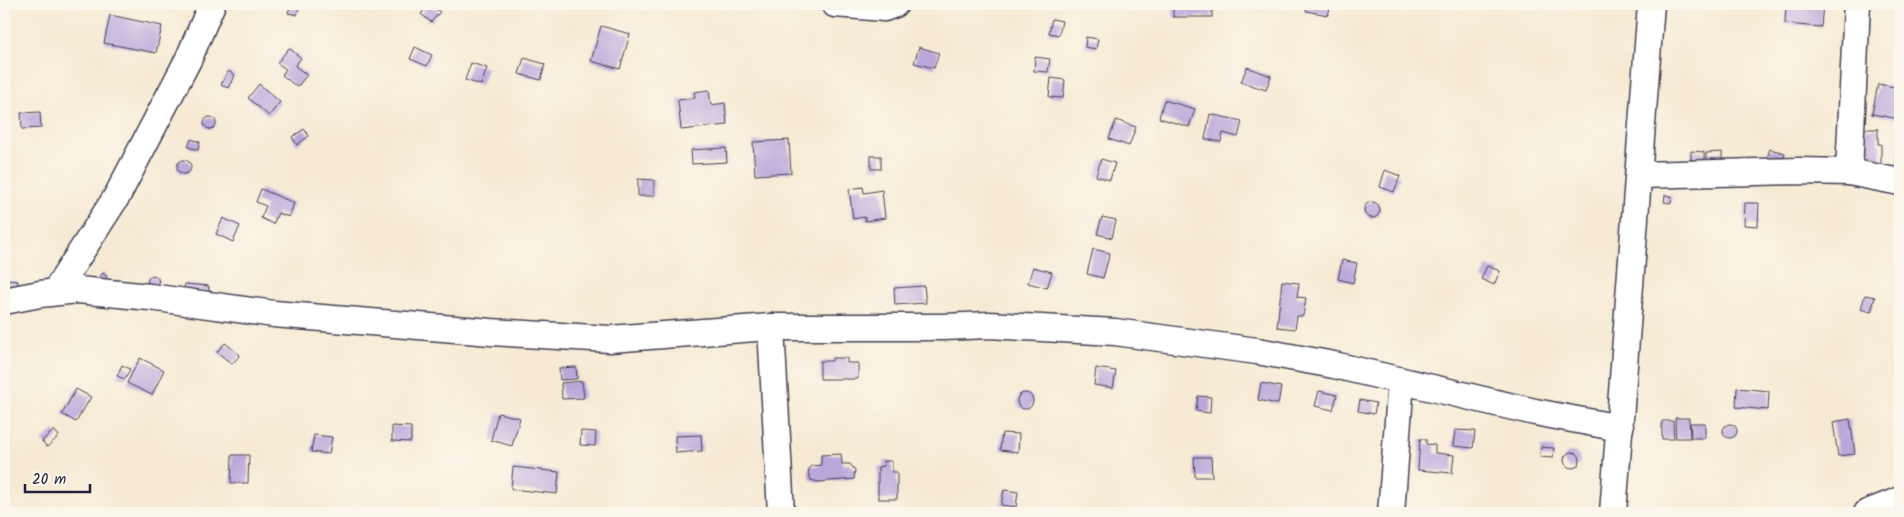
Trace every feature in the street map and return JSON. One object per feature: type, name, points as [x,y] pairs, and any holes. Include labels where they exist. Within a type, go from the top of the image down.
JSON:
[{"type":"street","points":[[55,292],[117,196],[189,58],[212,4]]},
{"type":"street","points":[[835,4],[884,8],[895,4]]},
{"type":"street","points":[[1613,513],[1652,4]]},
{"type":"street","points":[[1849,172],[1857,4]]},
{"type":"street","points":[[1639,175],[1798,171],[1849,172],[1900,182]]},
{"type":"street","points":[[4,301],[78,290],[150,297],[274,314],[491,332],[610,339],[771,327],[943,328],[989,325],[1115,332],[1256,351],[1334,365],[1535,412],[1620,428]]},
{"type":"street","points":[[771,327],[780,513]]},
{"type":"street","points":[[1390,513],[1401,381]]},
{"type":"street","points":[[1867,513],[1900,500]]},
{"type":"building","points":[[291,4],[300,4],[297,15],[288,13]]},
{"type":"building","points":[[429,4],[440,12],[431,22],[421,14]]},
{"type":"building","points":[[1173,4],[1212,4],[1212,17],[1173,17]]},
{"type":"building","points":[[1307,4],[1331,4],[1328,15],[1306,11]]},
{"type":"building","points":[[1786,4],[1823,4],[1821,27],[1785,24]]},
{"type":"building","points":[[110,15],[162,26],[156,53],[104,43]]},
{"type":"building","points":[[1052,19],[1062,21],[1059,35],[1049,33]]},
{"type":"building","points":[[601,26],[630,34],[620,69],[591,61]]},
{"type":"building","points":[[1086,37],[1098,39],[1096,49],[1085,47]]},
{"type":"building","points":[[415,47],[432,55],[427,66],[410,59]]},
{"type":"building","points":[[919,47],[939,53],[934,68],[914,63]]},
{"type":"building","points":[[289,48],[301,58],[295,66],[307,75],[297,87],[282,75],[286,69],[277,63]]},
{"type":"building","points":[[1035,57],[1050,59],[1048,72],[1034,71]]},
{"type":"building","points":[[524,58],[545,64],[541,80],[519,74]]},
{"type":"building","points":[[471,63],[487,68],[481,85],[465,80]]},
{"type":"building","points":[[1247,67],[1271,76],[1266,90],[1241,82]]},
{"type":"building","points":[[228,71],[235,75],[228,88],[221,85]]},
{"type":"building","points":[[1051,78],[1065,80],[1063,98],[1049,97]]},
{"type":"building","points":[[259,84],[280,102],[269,116],[248,98]]},
{"type":"building","points":[[1878,84],[1900,88],[1900,119],[1872,114]]},
{"type":"building","points":[[709,90],[711,105],[725,103],[727,125],[681,130],[678,100],[695,98],[694,92]]},
{"type":"building","points":[[1164,100],[1195,109],[1189,127],[1159,118]]},
{"type":"building","points":[[40,112],[41,128],[22,129],[21,113]]},
{"type":"building","points":[[1210,114],[1242,121],[1238,137],[1223,133],[1221,142],[1205,139]]},
{"type":"building","points":[[210,117],[216,123],[210,129],[204,123]]},
{"type":"building","points":[[1116,120],[1136,127],[1129,146],[1109,139]]},
{"type":"building","points":[[304,129],[309,136],[297,145],[292,137]]},
{"type":"building","points":[[1861,129],[1878,129],[1878,144],[1881,144],[1881,168],[1861,168]]},
{"type":"building","points":[[191,139],[200,142],[198,150],[188,147]]},
{"type":"building","points":[[789,140],[791,173],[755,175],[753,142]]},
{"type":"building","points":[[726,148],[727,162],[692,164],[691,150]]},
{"type":"building","points":[[1770,149],[1785,153],[1780,169],[1765,164]]},
{"type":"building","points":[[1691,151],[1704,152],[1704,168],[1691,168]]},
{"type":"building","points":[[1898,151],[1900,152],[1900,179],[1895,179]]},
{"type":"building","points":[[1722,152],[1722,169],[1706,169],[1706,153]]},
{"type":"building","points":[[871,156],[881,156],[881,169],[871,169]]},
{"type":"building","points":[[1101,159],[1115,163],[1110,180],[1096,176]]},
{"type":"building","points":[[184,160],[189,162],[191,167],[189,172],[184,174],[179,172],[177,167],[179,162]]},
{"type":"building","points":[[1385,170],[1400,176],[1394,192],[1380,187]]},
{"type":"building","points":[[638,179],[654,180],[654,196],[638,196]]},
{"type":"building","points":[[863,187],[864,193],[882,190],[885,218],[865,221],[865,217],[853,219],[849,189]]},
{"type":"building","points":[[261,189],[294,203],[289,217],[278,213],[273,224],[261,218],[266,206],[256,202]]},
{"type":"building","points":[[1665,195],[1672,196],[1671,203],[1664,202]]},
{"type":"building","points":[[1372,202],[1380,210],[1372,218],[1364,210]]},
{"type":"building","points":[[1745,203],[1759,203],[1758,226],[1744,225]]},
{"type":"building","points":[[1102,217],[1116,220],[1112,238],[1097,234]]},
{"type":"building","points":[[223,218],[240,226],[233,242],[216,234]]},
{"type":"building","points":[[1093,249],[1110,253],[1103,278],[1087,274]]},
{"type":"building","points":[[1342,260],[1357,263],[1353,283],[1338,279]]},
{"type":"building","points":[[1487,266],[1500,271],[1494,285],[1481,279]]},
{"type":"building","points":[[1033,267],[1052,272],[1047,288],[1028,283]]},
{"type":"building","points":[[103,273],[107,277],[100,285],[96,281]]},
{"type":"building","points":[[151,276],[155,276],[158,281],[157,285],[151,286],[148,283],[148,279]]},
{"type":"building","points":[[4,280],[18,281],[17,295],[4,295]]},
{"type":"building","points":[[1282,281],[1299,283],[1297,297],[1306,298],[1303,316],[1297,316],[1295,329],[1277,327]]},
{"type":"building","points":[[185,284],[209,286],[208,303],[183,301]]},
{"type":"building","points":[[924,286],[926,303],[895,305],[894,288]]},
{"type":"building","points":[[1865,295],[1875,297],[1871,312],[1861,309]]},
{"type":"building","points":[[225,343],[240,355],[232,364],[217,352]]},
{"type":"building","points":[[140,358],[164,370],[152,395],[127,383]]},
{"type":"building","points":[[832,358],[847,358],[847,363],[858,363],[858,379],[820,379],[820,361],[832,361]]},
{"type":"building","points":[[122,365],[130,369],[125,379],[117,376]]},
{"type":"building","points":[[576,367],[577,379],[560,380],[559,368]]},
{"type":"building","points":[[1096,368],[1116,371],[1113,388],[1094,385]]},
{"type":"building","points":[[582,381],[584,398],[562,399],[561,383]]},
{"type":"building","points":[[1261,383],[1281,387],[1278,404],[1258,400]]},
{"type":"building","points":[[1737,388],[1769,391],[1768,410],[1736,407]]},
{"type":"building","points":[[76,389],[91,397],[76,422],[62,414]]},
{"type":"building","points":[[1319,391],[1337,395],[1333,410],[1315,406]]},
{"type":"building","points":[[1025,393],[1033,401],[1025,409],[1017,401]]},
{"type":"building","points":[[1198,396],[1211,397],[1210,413],[1196,411]]},
{"type":"building","points":[[1360,400],[1376,403],[1374,414],[1358,411]]},
{"type":"building","points":[[498,413],[520,418],[512,446],[491,440]]},
{"type":"building","points":[[1675,418],[1689,418],[1690,438],[1676,438]]},
{"type":"building","points":[[1850,419],[1855,454],[1838,456],[1833,422]]},
{"type":"building","points":[[1662,421],[1673,421],[1674,439],[1662,439]]},
{"type":"building","points":[[1690,423],[1705,423],[1705,438],[1691,438]]},
{"type":"building","points":[[1727,424],[1733,424],[1737,431],[1733,438],[1727,438],[1723,434],[1723,428]]},
{"type":"building","points":[[392,426],[411,427],[411,442],[392,441]]},
{"type":"building","points":[[54,430],[59,436],[47,447],[42,441]]},
{"type":"building","points":[[1455,430],[1475,431],[1473,448],[1453,446]]},
{"type":"building","points":[[581,431],[596,432],[595,446],[580,445]]},
{"type":"building","points":[[1002,433],[1019,434],[1018,452],[1000,450]]},
{"type":"building","points":[[314,435],[332,437],[329,454],[311,452]]},
{"type":"building","points":[[701,435],[702,451],[676,453],[675,436]]},
{"type":"building","points":[[1420,439],[1426,439],[1426,444],[1435,445],[1435,453],[1454,455],[1452,473],[1418,470]]},
{"type":"building","points":[[1541,447],[1554,448],[1553,458],[1540,457]]},
{"type":"building","points":[[1569,452],[1575,452],[1580,457],[1578,466],[1569,468],[1564,463],[1564,457]]},
{"type":"building","points":[[841,454],[842,464],[850,464],[855,470],[854,479],[818,482],[811,480],[808,472],[811,466],[821,465],[821,455]]},
{"type":"building","points":[[232,455],[249,455],[248,483],[231,483]]},
{"type":"building","points":[[1194,457],[1211,457],[1212,477],[1195,477]]},
{"type":"building","points":[[883,461],[892,461],[892,472],[897,472],[897,499],[878,499],[878,467],[884,466]]},
{"type":"building","points":[[513,467],[559,472],[557,494],[511,489]]},
{"type":"building","points":[[1004,490],[1018,492],[1016,507],[1001,505]]}]
